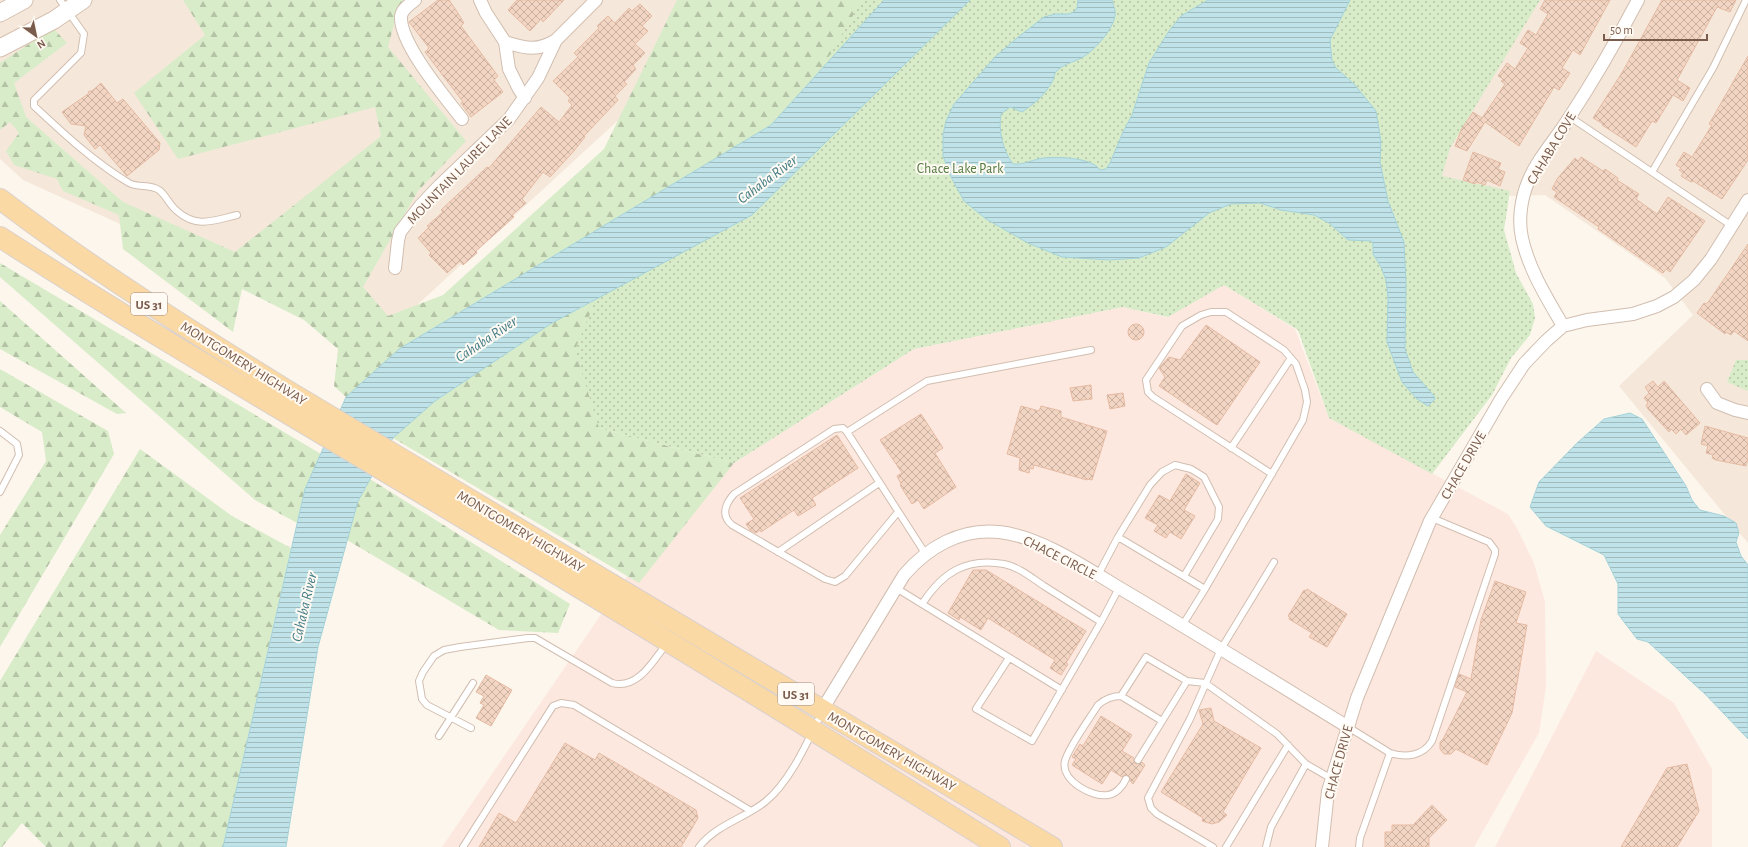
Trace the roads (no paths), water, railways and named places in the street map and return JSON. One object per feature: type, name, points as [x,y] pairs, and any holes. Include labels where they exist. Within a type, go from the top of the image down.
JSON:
[{"type":"main road","name":"MONTGOMERY HIGHWAY","points":[[0,199],[51,237],[181,325],[283,399]]},
{"type":"main road","name":"MONTGOMERY HIGHWAY","points":[[0,237],[62,276],[283,399],[535,550],[822,710],[1052,847]]},
{"type":"main road","name":"MONTGOMERY HIGHWAY","points":[[535,550],[668,642],[813,730],[1000,847]]},
{"type":"street","points":[[0,13],[24,0]]},
{"type":"street","points":[[0,48],[64,5],[83,0]]},
{"type":"street","points":[[415,0],[405,8],[401,15],[402,29],[417,56],[462,119]]},
{"type":"street","points":[[480,0],[486,13],[505,42],[509,69],[519,90],[525,98]]},
{"type":"street","name":"MOUNTAIN LAUREL LANE","points":[[505,42],[531,48],[543,47],[556,40],[596,0]]},
{"type":"street","name":"CAHABA COVE","points":[[1563,326],[1532,271],[1522,238],[1520,222],[1521,207],[1528,182],[1542,157],[1570,118],[1623,29],[1638,0]]},
{"type":"street","name":"MOUNTAIN LAUREL LANE","points":[[395,268],[398,241],[404,228],[421,205],[440,185],[509,119],[538,78],[556,40]]},
{"type":"street","name":"CHACE DRIVE","points":[[1322,847],[1328,790],[1356,698],[1432,518],[1501,399],[1524,364],[1563,326],[1587,320],[1633,314],[1657,306],[1674,297],[1698,275],[1711,259],[1748,200]]},
{"type":"street","points":[[1707,389],[1717,403],[1748,413]]},
{"type":"street","name":"CHACE CIRCLE","points":[[822,710],[904,575],[925,553],[952,538],[983,531],[999,532],[1033,540],[1098,575],[1348,727]]},
{"type":"lane","points":[[1652,172],[1712,68],[1746,0]]},
{"type":"lane","points":[[64,5],[84,34],[81,52],[34,100],[34,106],[105,168],[133,185],[147,186],[159,190],[177,212],[194,222],[206,223],[237,215]]},
{"type":"lane","points":[[1570,118],[1732,226]]},
{"type":"lane","points":[[1182,626],[1205,589],[1272,474],[1303,420],[1307,402],[1296,364],[1284,350],[1226,312],[1211,312],[1201,315],[1182,326],[1146,380],[1148,392],[1153,397],[1272,474]]},
{"type":"lane","points":[[847,432],[927,381],[1091,350]]},
{"type":"lane","points":[[1231,448],[1291,358]]},
{"type":"lane","points":[[898,512],[845,576],[835,582],[825,580],[778,552],[728,521],[725,516],[725,508],[728,500],[734,494],[834,429],[843,428],[925,553]]},
{"type":"lane","points":[[0,431],[17,444],[19,455],[0,492]]},
{"type":"lane","points":[[1098,575],[1150,485],[1162,472],[1175,465],[1183,466],[1198,472],[1208,482],[1220,507],[1220,514],[1184,576]]},
{"type":"lane","points":[[778,552],[879,483]]},
{"type":"lane","points":[[1348,727],[1390,753],[1402,757],[1426,749],[1432,741],[1495,554],[1495,550],[1489,542],[1432,518]]},
{"type":"lane","points":[[1118,538],[1205,589]]},
{"type":"lane","points":[[1213,847],[1157,814],[1151,808],[1148,798],[1190,719],[1221,650],[1274,562]]},
{"type":"lane","points":[[922,604],[938,582],[947,574],[957,569],[974,564],[1005,564],[1021,571],[1102,622]]},
{"type":"lane","points":[[896,588],[1062,690]]},
{"type":"lane","points":[[1009,658],[976,709],[1032,740],[1102,622],[1119,588]]},
{"type":"lane","points":[[471,728],[427,704],[422,698],[419,681],[423,672],[434,656],[444,650],[535,638],[612,683],[620,685],[628,684],[638,678],[648,669],[668,642]]},
{"type":"lane","points":[[1121,696],[1146,657],[1187,682],[1205,683],[1278,734],[1306,764],[1332,779]]},
{"type":"lane","points":[[1138,760],[1187,682]]},
{"type":"lane","points":[[439,736],[473,683]]},
{"type":"lane","points":[[1126,779],[1117,791],[1108,795],[1097,794],[1079,786],[1067,774],[1065,762],[1068,754],[1098,705],[1104,699],[1114,696],[1121,696],[1162,721]]},
{"type":"lane","points":[[463,847],[554,706],[561,703],[574,706],[751,811]]},
{"type":"lane","points":[[699,847],[705,839],[717,830],[764,803],[781,787],[813,730],[822,710]]},
{"type":"lane","points":[[1226,847],[1288,745]]},
{"type":"lane","points":[[1359,847],[1360,838],[1390,753]]},
{"type":"lane","points":[[1266,847],[1271,827],[1306,764]]},
{"type":"water","name":"Cahaba River","points":[[884,0],[970,0],[752,215],[552,323],[435,401],[393,438],[358,501],[318,647],[286,847],[223,847],[305,489],[346,397],[399,349],[771,125]]},
{"type":"water","points":[[1078,0],[1112,0],[1115,11],[1114,21],[1107,34],[1096,47],[1084,56],[1057,70],[1049,87],[1035,102],[1022,112],[1010,107],[1001,114],[1000,127],[1002,140],[1006,153],[1013,164],[1021,164],[1044,158],[1066,158],[1090,162],[1100,170],[1106,169],[1132,115],[1149,63],[1169,31],[1181,16],[1208,0],[1350,0],[1330,40],[1332,61],[1336,68],[1354,84],[1376,111],[1381,142],[1380,162],[1388,201],[1404,242],[1406,283],[1405,349],[1413,372],[1434,396],[1435,399],[1428,406],[1417,399],[1402,382],[1387,342],[1388,298],[1386,280],[1381,267],[1373,254],[1373,244],[1371,241],[1348,240],[1329,223],[1314,215],[1281,210],[1260,203],[1231,204],[1209,213],[1166,247],[1139,258],[1109,260],[1062,257],[1028,243],[986,219],[964,201],[951,177],[943,156],[943,135],[946,121],[954,104],[995,57],[1017,38],[1044,17],[1055,14],[1069,14],[1075,11]]},
{"type":"water","points":[[1630,413],[1642,419],[1686,486],[1692,500],[1700,510],[1724,516],[1736,523],[1739,533],[1736,542],[1741,556],[1748,565],[1748,739],[1705,694],[1648,642],[1637,639],[1618,614],[1618,584],[1604,555],[1546,526],[1530,507],[1539,482],[1577,443],[1604,419]]},
{"type":"park label","name":"Chace Lake Park","points":[[960,168]]}]
